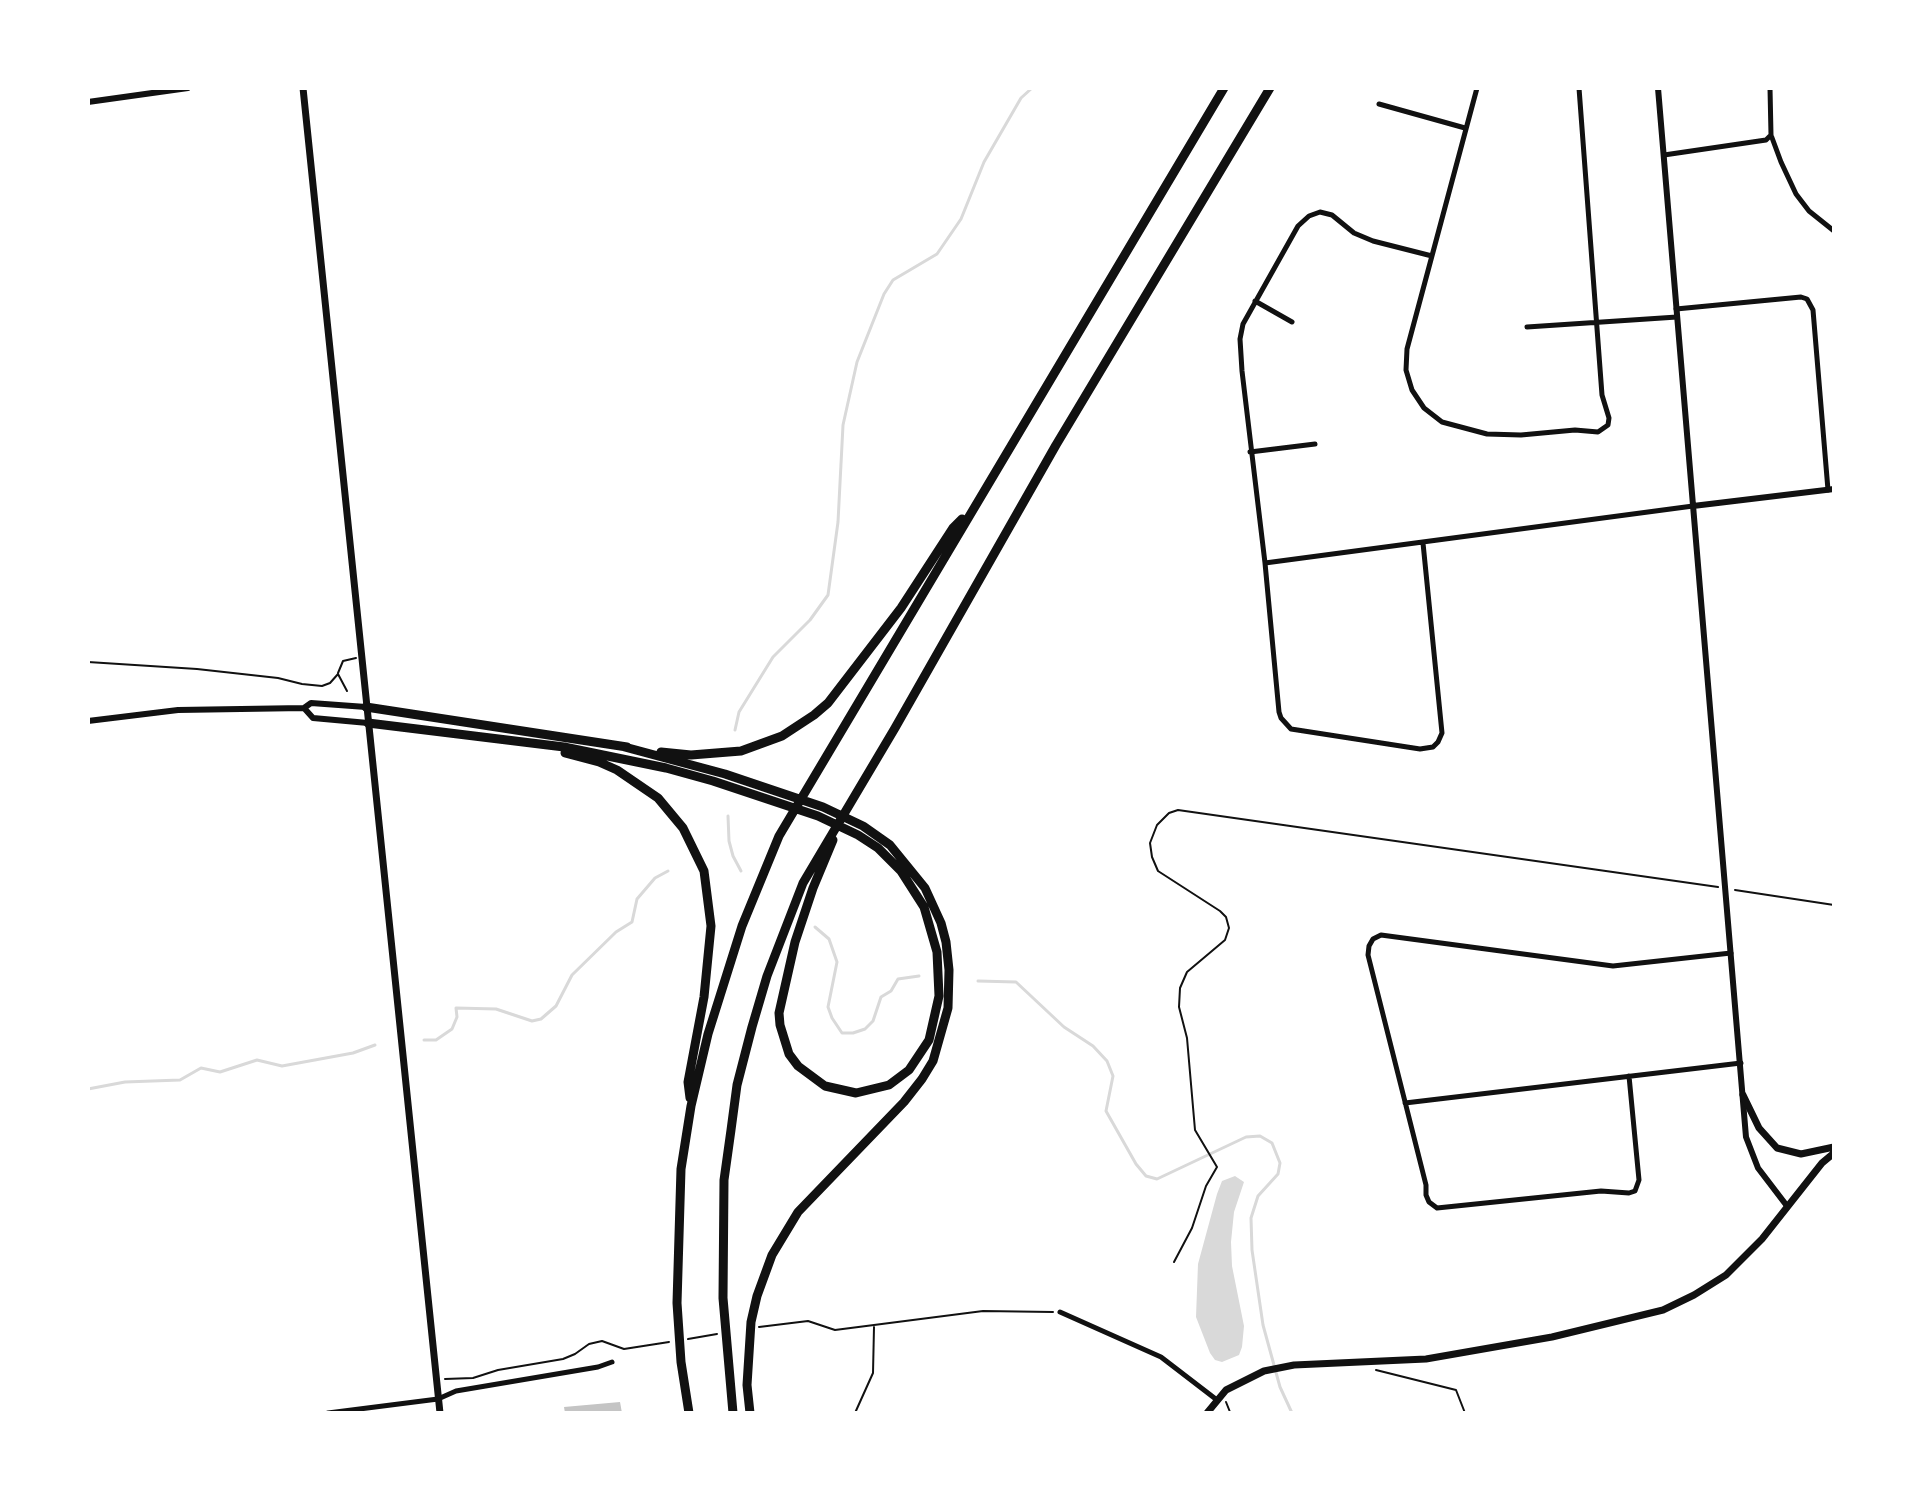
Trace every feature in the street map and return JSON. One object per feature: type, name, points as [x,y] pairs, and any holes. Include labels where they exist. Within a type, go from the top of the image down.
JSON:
[{"type":"highway","points":[[689,1413],[681,1362],[677,1303],[681,1169],[691,1106],[725,976],[742,926],[779,836],[1224,88]]},
{"type":"highway","points":[[733,1413],[726,1351],[722,1239],[724,1180],[737,1085],[767,976],[803,883],[1056,445],[1270,88]]},
{"type":"highway","points":[[366,707],[691,755],[756,747],[797,728],[828,703],[901,608],[953,528],[973,508]]},
{"type":"highway","points":[[368,723],[564,747],[666,768],[823,807],[861,830],[890,859],[917,893],[935,938],[940,966],[934,1025],[923,1052],[899,1079],[889,1085],[856,1093],[825,1086],[798,1066],[783,1040],[779,1013],[791,957],[813,888],[850,800]]},
{"type":"highway","points":[[523,743],[599,762],[633,779],[671,812],[698,855],[707,887],[711,926],[704,997],[688,1082],[691,1106]]},
{"type":"highway","points":[[621,746],[725,774],[780,797]]},
{"type":"highway","points":[[750,1413],[747,1385],[751,1322],[772,1255],[798,1212],[816,1190],[904,1102],[922,1079],[933,1061],[948,1008],[946,942],[933,902],[903,859],[877,834],[861,830]]},
{"type":"main road","points":[[303,88],[440,1413]]},
{"type":"main road","points":[[1743,1095],[1759,1128],[1777,1148],[1801,1154],[1834,1150]]},
{"type":"main road","points":[[1207,1413],[1226,1390],[1264,1371],[1294,1365],[1426,1359],[1552,1337],[1663,1310],[1726,1275],[1762,1239],[1834,1150]]},
{"type":"street","points":[[88,102],[188,88]]},
{"type":"street","points":[[1477,88],[1407,349],[1406,370],[1412,390],[1424,408],[1442,422],[1487,434],[1575,430],[1598,432],[1604,429],[1609,418],[1602,395],[1579,88]]},
{"type":"street","points":[[1658,88],[1746,1137],[1751,1155],[1787,1206]]},
{"type":"street","points":[[1770,88],[1771,135],[1796,194],[1809,211],[1834,231]]},
{"type":"street","points":[[1379,104],[1465,128]]},
{"type":"street","points":[[1664,155],[1766,140],[1771,135]]},
{"type":"street","points":[[1423,543],[1442,733],[1433,747],[1420,749],[1297,732],[1284,722],[1279,712],[1265,563],[1250,452],[1240,339],[1243,324],[1298,226],[1309,216],[1320,212],[1332,215],[1354,233],[1373,241],[1432,256]]},
{"type":"street","points":[[1265,563],[1831,489],[1813,310],[1807,299],[1676,309]]},
{"type":"street","points":[[1255,301],[1292,322]]},
{"type":"street","points":[[1527,327],[1677,317]]},
{"type":"street","points":[[1250,452],[1315,444]]},
{"type":"street","points":[[88,721],[178,710],[304,708],[311,703],[366,707]]},
{"type":"street","points":[[304,708],[313,718],[368,723]]},
{"type":"street","points":[[1629,1076],[1639,1180],[1635,1191],[1601,1191],[1437,1208],[1426,1195],[1368,955],[1373,939],[1381,935],[1613,966],[1731,953]]},
{"type":"street","points":[[1405,1103],[1741,1063]]},
{"type":"street","points":[[1060,1312],[1161,1357],[1217,1400]]},
{"type":"street","points":[[328,1413],[438,1399],[456,1391],[612,1362]]},
{"type":"path","points":[[88,662],[259,675],[322,686],[338,674],[343,661],[361,657]]},
{"type":"path","points":[[338,674],[347,691]]},
{"type":"path","points":[[1174,1262],[1217,1167],[1195,1130],[1187,1038],[1179,1007],[1180,988],[1187,972],[1225,940],[1229,928],[1226,917],[1220,911],[1158,871],[1150,843],[1157,825],[1169,813],[1178,810],[1719,887]]},
{"type":"path","points":[[1735,890],[1834,905]]},
{"type":"path","points":[[756,1328],[808,1321],[835,1330],[983,1311],[1060,1312]]},
{"type":"path","points":[[855,1413],[873,1373],[873,1325]]},
{"type":"path","points":[[683,1340],[727,1332]]},
{"type":"path","points":[[436,1378],[473,1378],[498,1370],[563,1359],[589,1344],[602,1341],[624,1349],[668,1342]]},
{"type":"path","points":[[1371,1369],[1456,1390],[1465,1413]]},
{"type":"path","points":[[1226,1413],[1230,1412],[1226,1402],[1232,1396]]},
{"type":"shaded area","points":[[1235,1176],[1244,1182],[1234,1212],[1231,1242],[1232,1266],[1244,1326],[1239,1355],[1222,1362],[1215,1360],[1210,1353],[1196,1317],[1198,1264],[1222,1181]]},
{"type":"building","points":[[620,1402],[622,1413],[565,1413],[564,1407]]},
{"type":"waterway","points":[[735,730],[739,712],[773,657],[810,620],[828,595],[838,522],[843,425],[857,362],[884,294],[893,280],[937,254],[961,219],[984,162],[1021,98],[1032,88]]},
{"type":"waterway","points":[[728,816],[729,841],[741,871]]},
{"type":"waterway","points":[[424,1040],[436,1040],[452,1029],[457,1017],[456,1008],[496,1009],[532,1021],[541,1019],[556,1006],[572,975],[616,932],[632,922],[637,899],[655,878],[668,871]]},
{"type":"waterway","points":[[815,927],[829,939],[837,962],[828,1007],[842,1033],[865,1029],[873,1021],[881,997],[891,991],[898,979],[919,976]]},
{"type":"waterway","points":[[978,981],[1016,982],[1064,1027],[1093,1046],[1107,1061],[1113,1076],[1106,1111],[1146,1176],[1157,1179],[1246,1137],[1260,1136],[1272,1143],[1280,1163],[1278,1174],[1258,1196],[1251,1218],[1252,1250],[1263,1325],[1280,1387],[1292,1413]]},
{"type":"waterway","points":[[88,1089],[125,1082],[180,1080],[201,1068],[220,1072],[257,1060],[282,1066],[353,1053],[375,1045]]}]
